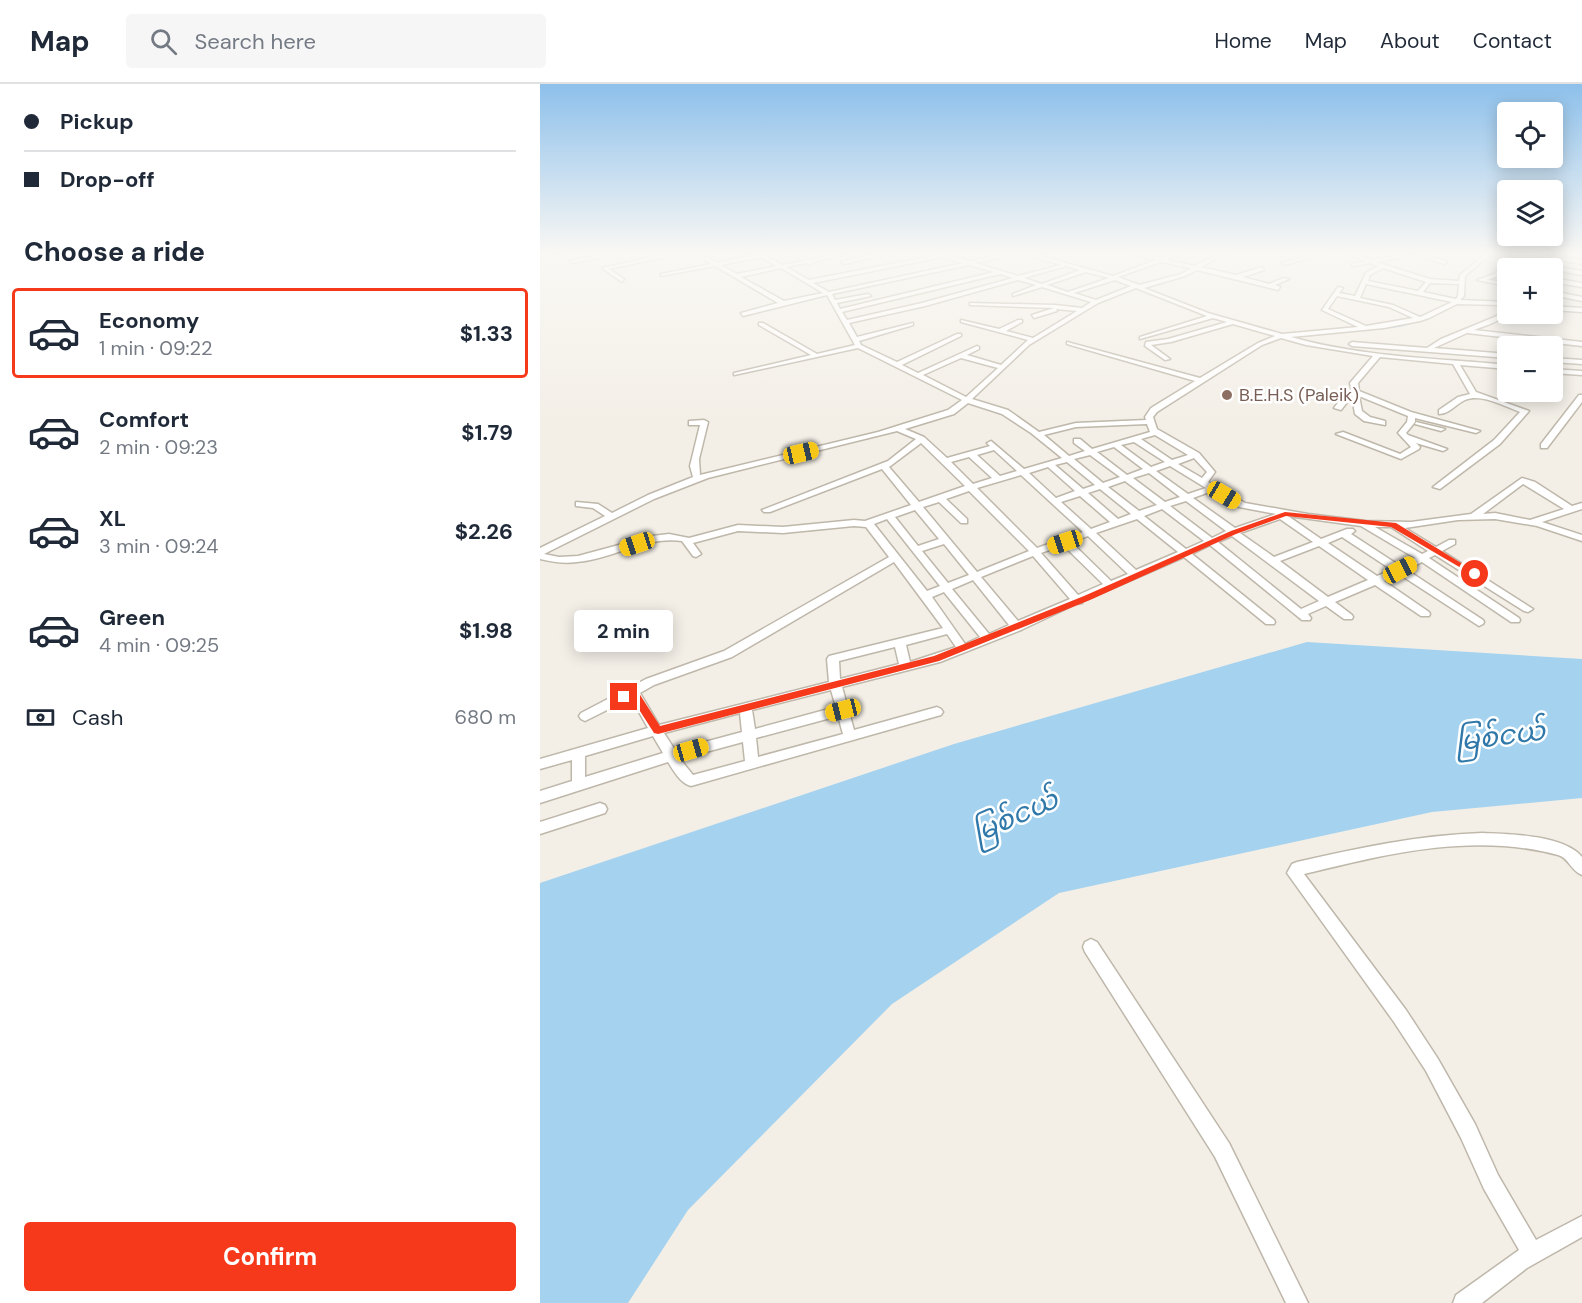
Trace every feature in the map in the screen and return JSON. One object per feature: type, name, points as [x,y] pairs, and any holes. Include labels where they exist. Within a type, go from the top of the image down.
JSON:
[{"type":"street","points":[[743,314],[762,309]]},
{"type":"street","points":[[847,309],[838,311],[857,343],[967,400],[998,409],[1039,434],[1187,552],[1270,622]]},
{"type":"street","points":[[844,322],[905,309]]},
{"type":"street","points":[[1050,309],[1078,312]]},
{"type":"street","points":[[1034,316],[1058,309]]},
{"type":"street","points":[[1071,309],[1078,312]]},
{"type":"street","points":[[540,554],[651,497],[698,478],[940,417],[967,400],[1034,340],[1084,309]]},
{"type":"street","points":[[1194,309],[1280,336],[1497,355]]},
{"type":"street","points":[[1328,309],[1326,312],[1365,327]]},
{"type":"street","points":[[1400,309],[1430,317]]},
{"type":"street","points":[[1305,339],[1409,326],[1446,309]]},
{"type":"street","points":[[1564,309],[1579,310],[1582,319]]},
{"type":"street","points":[[1142,338],[1213,316]]},
{"type":"street","points":[[1153,426],[1150,413],[1260,344],[1280,336],[1430,317]]},
{"type":"street","points":[[1428,350],[1497,318]]},
{"type":"street","points":[[963,321],[1034,340]]},
{"type":"street","points":[[1000,331],[1020,321]]},
{"type":"street","points":[[1167,359],[1147,345],[1148,343],[1169,340],[1233,322]]},
{"type":"street","points":[[761,324],[817,356]]},
{"type":"street","points":[[736,374],[817,356],[911,324]]},
{"type":"street","points":[[1466,331],[1582,344]]},
{"type":"street","points":[[897,365],[959,336]]},
{"type":"street","points":[[1305,339],[1378,355],[1497,366]]},
{"type":"street","points":[[1069,343],[1202,381]]},
{"type":"street","points":[[939,345],[1002,367]]},
{"type":"street","points":[[918,375],[977,348]]},
{"type":"street","points":[[1338,408],[1354,391],[1378,355]]},
{"type":"street","points":[[1563,361],[1582,362]]},
{"type":"street","points":[[1456,363],[1476,394]]},
{"type":"street","points":[[1563,372],[1582,373]]},
{"type":"street","points":[[1354,391],[1441,429]]},
{"type":"street","points":[[1354,391],[1358,412],[1382,423]]},
{"type":"street","points":[[1437,487],[1497,442],[1526,411],[1476,394],[1461,399],[1442,412]]},
{"type":"street","points":[[1544,446],[1582,397]]},
{"type":"street","points":[[1340,434],[1400,457],[1416,447],[1402,433],[1411,417]]},
{"type":"street","points":[[1399,418],[1411,417],[1476,431]]},
{"type":"street","points":[[692,423],[702,421],[705,433],[694,463],[694,473],[698,478]]},
{"type":"street","points":[[1039,434],[1076,425],[1153,426],[1196,455],[1210,472],[1203,483]]},
{"type":"street","points":[[687,542],[738,528],[783,530],[854,523],[867,524],[972,487],[1135,439],[1153,426]]},
{"type":"street","points":[[898,429],[921,439],[945,461],[1035,552],[1078,601]]},
{"type":"street","points":[[1408,438],[1443,449]]},
{"type":"street","points":[[767,510],[884,466],[899,458],[921,439]]},
{"type":"street","points":[[1135,439],[1242,505],[1283,514],[1365,524],[1411,525],[1474,516],[1495,516],[1532,522],[1582,538]]},
{"type":"street","points":[[1077,441],[1166,506],[1304,616],[1452,542]]},
{"type":"street","points":[[945,461],[993,445],[1136,575]]},
{"type":"street","points":[[1116,445],[1348,617]]},
{"type":"street","points":[[971,454],[999,480]]},
{"type":"street","points":[[1055,501],[1196,455]]},
{"type":"street","points":[[1050,465],[1117,523]]},
{"type":"street","points":[[884,466],[1017,627]]},
{"type":"street","points":[[1474,516],[1522,481],[1532,484],[1569,508]]},
{"type":"street","points":[[925,596],[1035,552],[1213,489]]},
{"type":"street","points":[[940,498],[964,522]]},
{"type":"street","points":[[579,504],[595,506],[612,517]]},
{"type":"street","points":[[1532,522],[1569,508],[1582,506]]},
{"type":"street","points":[[540,764],[658,730],[963,649],[1233,532],[1283,514]]},
{"type":"street","points":[[1283,514],[1425,615]]},
{"type":"street","points":[[889,516],[987,639]]},
{"type":"street","points":[[867,524],[925,596],[963,649]]},
{"type":"street","points":[[1272,561],[1365,524]]},
{"type":"street","points":[[1365,524],[1422,558],[1515,620]]},
{"type":"street","points":[[1393,525],[1528,609]]},
{"type":"street","points":[[1344,534],[1479,622]]},
{"type":"street","points":[[540,554],[558,559],[589,558],[663,536],[682,538],[696,554]]},
{"type":"street","points":[[916,550],[944,541]]},
{"type":"street","points":[[1065,542],[1112,586]]},
{"type":"street","points":[[585,716],[650,682],[728,654],[894,558]]},
{"type":"street","points":[[850,737],[835,684],[833,659],[950,630]]},
{"type":"street","points":[[900,643],[905,666]]},
{"type":"street","points":[[633,692],[688,780],[937,712]]},
{"type":"street","points":[[746,708],[752,764]]},
{"type":"street","points":[[540,797],[671,756],[843,710]]},
{"type":"street","points":[[578,753],[579,784]]},
{"type":"street","points":[[540,828],[600,809]]},
{"type":"street","points":[[1533,1253],[1491,1182],[1468,1131],[1432,1065],[1393,1006],[1294,873],[1297,869],[1377,851],[1483,839],[1525,842],[1562,850],[1570,854],[1582,868]]},
{"type":"street","points":[[1091,947],[1222,1150],[1297,1303]]},
{"type":"street","points":[[1464,1303],[1533,1253],[1582,1226]]},
{"type":"water","name":"မြစ်ငယ်","points":[[1307,642],[1582,659],[1582,798],[1432,812],[1059,893],[892,1004],[688,1210],[628,1303],[540,1303],[540,883],[954,744]]},
{"type":"waterway","points":[[1376,328],[1400,325],[1429,317]]},
{"type":"place","name":"B.E.H.S (Paleik)","points":[[1227,395]]},
{"type":"route","points":[[624,697],[633,692],[658,730],[936,658],[1087,598],[1233,532],[1285,514],[1393,525],[1475,574]]}]
